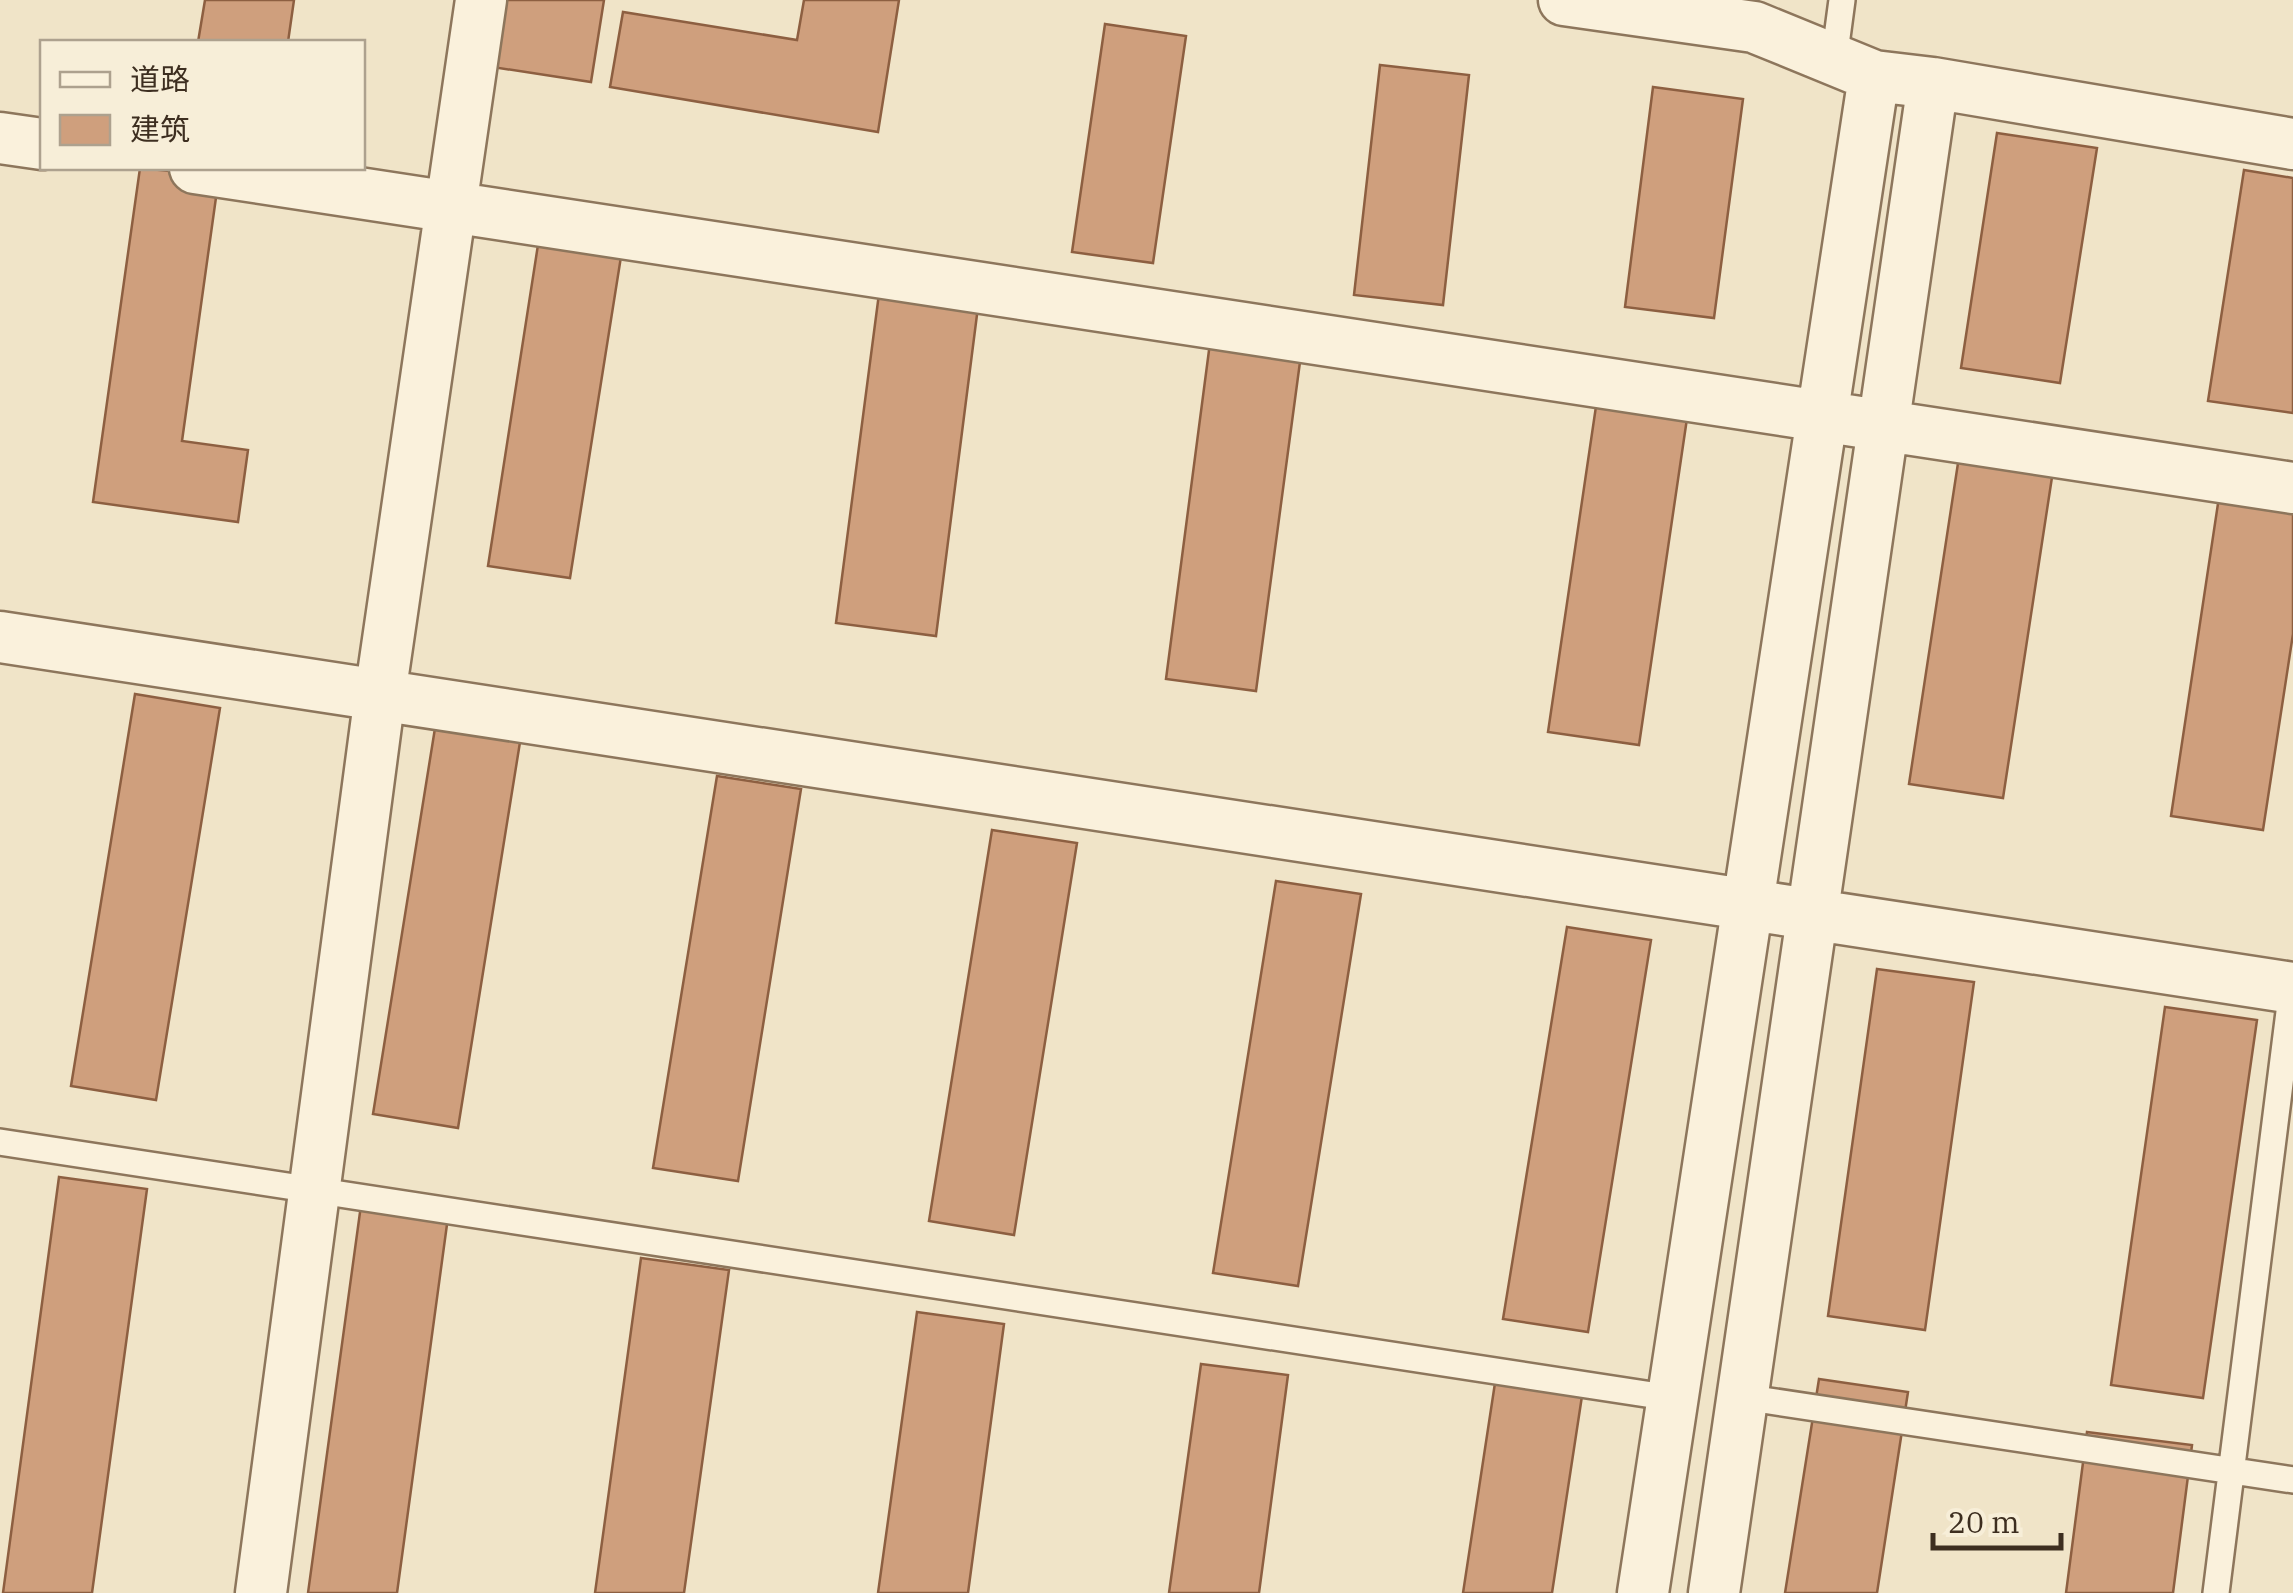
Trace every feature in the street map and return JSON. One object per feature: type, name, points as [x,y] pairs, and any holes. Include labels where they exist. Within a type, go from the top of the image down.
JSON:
[{"type":"street","points":[[261,1593],[380,695],[481,0]]},
{"type":"street","points":[[1564,0],[1754,27],[1854,68],[2293,144]]},
{"type":"street","points":[[1643,1593],[1823,416],[1854,68]]},
{"type":"street","points":[[1714,1593],[1932,83]]},
{"type":"street","points":[[0,138],[40,144]]},
{"type":"street","points":[[208,170],[2293,488]]},
{"type":"street","points":[[0,637],[2293,988]]},
{"type":"lane","points":[[1842,0],[1854,68]]},
{"type":"lane","points":[[2216,1593],[2293,988]]},
{"type":"lane","points":[[0,1142],[1672,1398]]},
{"type":"lane","points":[[1743,1397],[2293,1480]]},
{"type":"building","points":[[205,0],[294,0],[288,40],[198,40]]},
{"type":"building","points":[[497,0],[604,0],[591,82],[486,66]]},
{"type":"building","points":[[804,0],[899,0],[878,132],[610,87],[623,12],[797,40]]},
{"type":"building","points":[[1105,24],[1186,36],[1153,263],[1072,252]]},
{"type":"building","points":[[1380,65],[1469,75],[1443,305],[1354,295]]},
{"type":"building","points":[[1653,87],[1743,99],[1714,318],[1625,307]]},
{"type":"building","points":[[1997,133],[2097,148],[2060,383],[1961,368]]},
{"type":"building","points":[[140,170],[219,176],[182,441],[248,450],[238,522],[93,502]]},
{"type":"building","points":[[2244,170],[2293,178],[2293,413],[2208,401]]},
{"type":"building","points":[[540,232],[623,244],[570,578],[488,566]]},
{"type":"building","points":[[880,286],[979,299],[936,636],[836,623]]},
{"type":"building","points":[[1211,335],[1302,347],[1256,691],[1166,679]]},
{"type":"building","points":[[1599,386],[1690,398],[1639,745],[1548,732]]},
{"type":"building","points":[[1962,437],[2056,451],[2003,798],[1909,784]]},
{"type":"building","points":[[2222,477],[2293,488],[2293,634],[2263,830],[2171,816]]},
{"type":"building","points":[[135,694],[220,708],[156,1100],[71,1086]]},
{"type":"building","points":[[436,722],[521,736],[458,1128],[373,1114]]},
{"type":"building","points":[[717,776],[801,789],[738,1181],[653,1168]]},
{"type":"building","points":[[992,830],[1077,843],[1014,1235],[929,1221]]},
{"type":"building","points":[[1276,881],[1361,894],[1298,1286],[1213,1273]]},
{"type":"building","points":[[1567,927],[1651,940],[1588,1332],[1503,1319]]},
{"type":"building","points":[[1877,969],[1974,982],[1925,1330],[1828,1316]]},
{"type":"building","points":[[2165,1007],[2257,1020],[2203,1398],[2111,1385]]},
{"type":"building","points":[[59,1177],[147,1189],[92,1593],[3,1593]]},
{"type":"building","points":[[361,1205],[448,1217],[397,1593],[308,1593]]},
{"type":"building","points":[[641,1258],[729,1270],[684,1593],[595,1593]]},
{"type":"building","points":[[917,1312],[1004,1324],[968,1593],[878,1593]]},
{"type":"building","points":[[1201,1364],[1288,1375],[1259,1593],[1169,1593]]},
{"type":"building","points":[[1819,1379],[1908,1392],[1877,1593],[1785,1593]]},
{"type":"building","points":[[1495,1383],[1582,1396],[1552,1593],[1463,1593]]},
{"type":"building","points":[[2087,1432],[2192,1445],[2173,1593],[2066,1593]]}]
